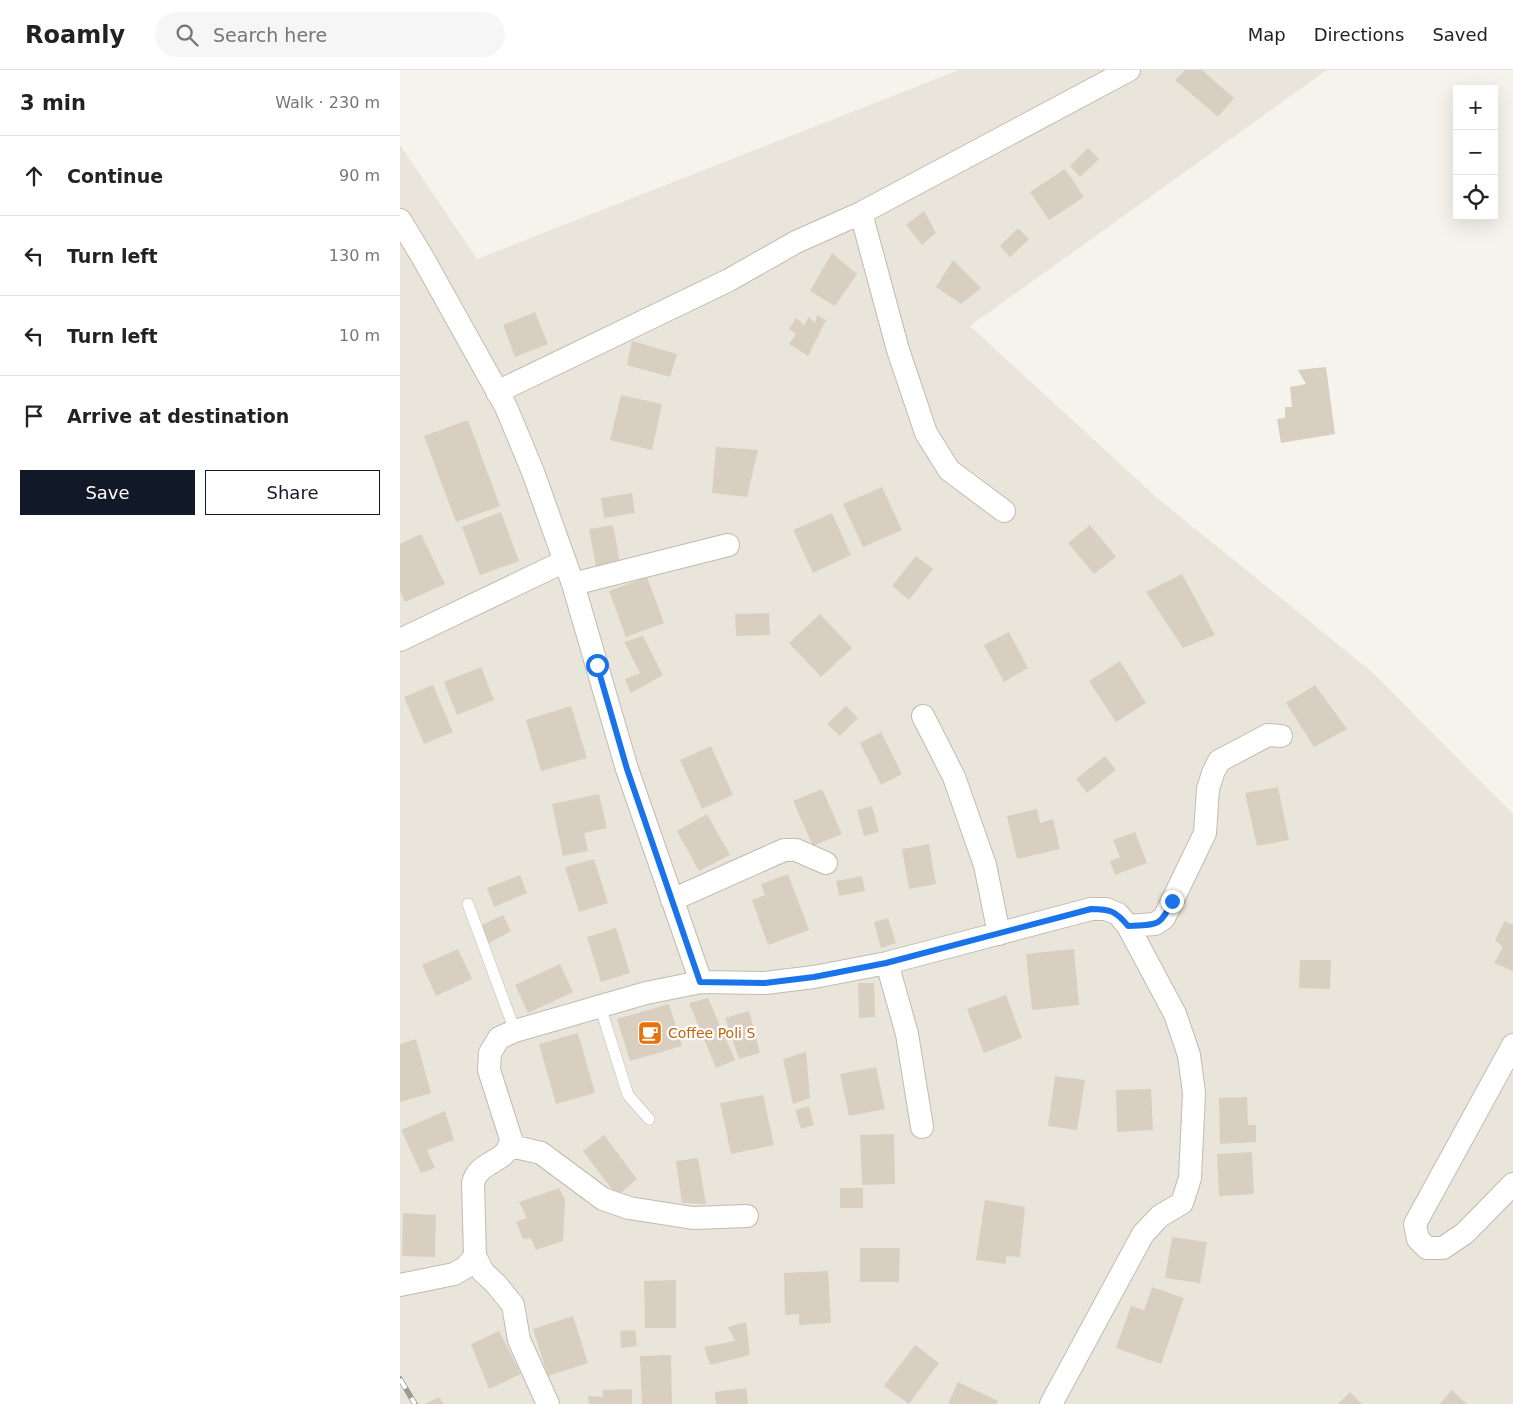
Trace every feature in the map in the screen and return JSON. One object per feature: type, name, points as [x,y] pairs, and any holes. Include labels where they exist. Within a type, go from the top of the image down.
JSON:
[{"type":"street","points":[[497,392],[729,280],[796,242],[861,213],[1129,70]]},
{"type":"street","points":[[861,213],[898,350],[926,433],[948,470],[1004,511]]},
{"type":"street","points":[[400,220],[506,407],[533,472],[573,584],[627,769],[700,982]]},
{"type":"street","points":[[573,584],[728,544]]},
{"type":"street","points":[[400,640],[565,561]]},
{"type":"street","points":[[923,716],[954,776],[967,812],[985,865],[999,934]]},
{"type":"street","points":[[1128,926],[1155,924],[1164,918],[1205,833],[1208,790],[1219,761],[1268,735],[1281,736]]},
{"type":"street","points":[[672,900],[784,850],[796,850],[826,863]]},
{"type":"street","points":[[548,1404],[519,1340],[513,1305],[496,1284],[483,1272],[474,1256],[473,1183],[475,1175],[480,1169],[508,1152],[512,1139],[489,1070],[490,1053],[499,1038],[515,1031],[646,993],[700,982],[765,983],[814,977],[886,963],[1091,909],[1106,909],[1118,914],[1128,926],[1175,1014],[1189,1055],[1194,1093],[1190,1178],[1182,1202],[1160,1216],[1143,1234],[1051,1404]]},
{"type":"street","points":[[886,963],[907,1034],[922,1126]]},
{"type":"street","points":[[1513,1045],[1415,1224],[1418,1239],[1428,1248],[1443,1248],[1465,1233],[1513,1184]]},
{"type":"street","points":[[511,1146],[540,1153],[602,1199],[629,1208],[693,1218],[747,1216]]},
{"type":"street","points":[[400,1285],[454,1274],[466,1267],[474,1256]]},
{"type":"lane","points":[[468,904],[515,1031]]},
{"type":"lane","points":[[600,1006],[628,1095],[649,1119]]},
{"type":"shaded area","points":[[959,70],[1327,70],[970,326],[1156,497],[1372,672],[1513,814],[1513,1404],[400,1404],[400,145],[477,259]]},
{"type":"building","points":[[1185,70],[1202,70],[1234,98],[1218,117],[1175,80]]},
{"type":"building","points":[[1088,148],[1099,159],[1080,177],[1070,166]]},
{"type":"building","points":[[1065,169],[1084,197],[1049,220],[1030,192]]},
{"type":"building","points":[[924,211],[936,233],[922,245],[906,225]]},
{"type":"building","points":[[1018,228],[1029,239],[1010,257],[1000,246]]},
{"type":"building","points":[[832,253],[857,274],[835,306],[810,291]]},
{"type":"building","points":[[953,260],[981,288],[961,304],[936,287]]},
{"type":"building","points":[[535,312],[548,344],[515,357],[503,325]]},
{"type":"building","points":[[817,315],[826,320],[808,356],[789,344],[796,334],[789,329],[796,318],[804,325],[809,317],[815,323]]},
{"type":"building","points":[[632,341],[677,354],[670,377],[627,365]]},
{"type":"building","points":[[1326,367],[1335,434],[1281,443],[1277,419],[1285,418],[1285,407],[1292,407],[1290,387],[1306,384],[1298,370]]},
{"type":"building","points":[[621,395],[662,404],[652,450],[610,440]]},
{"type":"building","points":[[468,420],[500,506],[456,522],[424,436]]},
{"type":"building","points":[[716,447],[758,450],[747,497],[712,493]]},
{"type":"building","points":[[882,487],[902,530],[863,547],[843,504]]},
{"type":"building","points":[[632,493],[635,513],[604,518],[601,498]]},
{"type":"building","points":[[501,512],[519,561],[480,575],[462,527]]},
{"type":"building","points":[[832,513],[851,555],[813,573],[793,530]]},
{"type":"building","points":[[613,525],[620,563],[596,567],[589,529]]},
{"type":"building","points":[[1090,525],[1116,557],[1094,574],[1068,543]]},
{"type":"building","points":[[421,534],[445,584],[405,602],[400,591],[400,544]]},
{"type":"building","points":[[916,556],[933,569],[909,600],[892,586]]},
{"type":"building","points":[[1182,574],[1215,635],[1183,648],[1146,592]]},
{"type":"building","points":[[647,577],[664,623],[626,637],[609,591]]},
{"type":"building","points":[[769,613],[770,635],[736,636],[735,614]]},
{"type":"building","points":[[820,614],[852,648],[821,677],[789,643]]},
{"type":"building","points":[[1009,632],[1028,668],[1004,682],[984,645]]},
{"type":"building","points":[[643,636],[663,675],[631,693],[625,679],[640,673],[624,642]]},
{"type":"building","points":[[1120,661],[1146,703],[1116,722],[1089,681]]},
{"type":"building","points":[[481,667],[494,700],[457,715],[444,682]]},
{"type":"building","points":[[433,685],[453,732],[424,744],[404,697]]},
{"type":"building","points":[[1315,685],[1347,729],[1314,747],[1286,703]]},
{"type":"building","points":[[571,706],[587,758],[541,771],[526,720]]},
{"type":"building","points":[[846,706],[858,718],[840,736],[827,724]]},
{"type":"building","points":[[881,732],[902,774],[881,785],[860,743]]},
{"type":"building","points":[[711,746],[733,795],[702,809],[680,760]]},
{"type":"building","points":[[1105,756],[1116,770],[1087,793],[1076,779]]},
{"type":"building","points":[[1278,787],[1289,840],[1257,846],[1245,793]]},
{"type":"building","points":[[822,789],[842,834],[813,846],[793,801]]},
{"type":"building","points":[[599,794],[607,828],[584,833],[588,851],[563,856],[552,804]]},
{"type":"building","points":[[872,806],[879,832],[864,836],[857,810]]},
{"type":"building","points":[[1037,809],[1040,823],[1053,819],[1060,849],[1017,859],[1007,816]]},
{"type":"building","points":[[707,814],[730,855],[699,871],[677,831]]},
{"type":"building","points":[[1135,832],[1147,863],[1115,875],[1110,861],[1120,857],[1113,840]]},
{"type":"building","points":[[929,844],[936,884],[909,889],[902,849]]},
{"type":"building","points":[[594,859],[608,903],[579,912],[565,867]]},
{"type":"building","points":[[788,874],[809,930],[768,945],[752,900],[765,895],[761,884]]},
{"type":"building","points":[[520,875],[527,893],[494,907],[487,888]]},
{"type":"building","points":[[862,876],[865,891],[839,896],[836,881]]},
{"type":"building","points":[[503,915],[511,931],[487,944],[480,926]]},
{"type":"building","points":[[888,918],[896,943],[881,948],[874,922]]},
{"type":"building","points":[[1505,921],[1513,925],[1513,971],[1494,963],[1503,947],[1495,940]]},
{"type":"building","points":[[616,928],[630,973],[601,982],[587,937]]},
{"type":"building","points":[[458,949],[472,979],[436,996],[422,965]]},
{"type":"building","points":[[1074,949],[1079,1005],[1032,1010],[1026,954]]},
{"type":"building","points":[[1300,960],[1331,960],[1330,989],[1299,988]]},
{"type":"building","points":[[560,964],[573,992],[528,1013],[515,985]]},
{"type":"building","points":[[858,983],[874,983],[875,1017],[859,1018]]},
{"type":"building","points":[[1006,995],[1022,1038],[984,1053],[967,1009]]},
{"type":"building","points":[[708,998],[735,1060],[716,1068],[689,1003]]},
{"type":"building","name":"Coffee Poli S","points":[[669,1004],[682,1046],[630,1061],[617,1019]]},
{"type":"building","points":[[749,1011],[760,1053],[739,1059],[725,1018]]},
{"type":"building","points":[[578,1033],[595,1093],[556,1104],[539,1044]]},
{"type":"building","points":[[416,1039],[431,1093],[400,1102],[400,1044]]},
{"type":"building","points":[[806,1052],[810,1098],[793,1104],[783,1059]]},
{"type":"building","points":[[876,1067],[885,1109],[849,1116],[840,1074]]},
{"type":"building","points":[[1055,1076],[1085,1080],[1077,1130],[1048,1126]]},
{"type":"building","points":[[1151,1089],[1153,1130],[1117,1132],[1116,1090]]},
{"type":"building","points":[[763,1095],[774,1145],[731,1154],[720,1103]]},
{"type":"building","points":[[1247,1097],[1248,1125],[1256,1125],[1256,1142],[1220,1144],[1219,1098]]},
{"type":"building","points":[[809,1106],[814,1125],[801,1129],[795,1110]]},
{"type":"building","points":[[445,1111],[454,1140],[427,1150],[435,1168],[421,1173],[401,1130]]},
{"type":"building","points":[[894,1134],[895,1184],[862,1185],[860,1135]]},
{"type":"building","points":[[604,1135],[637,1179],[617,1196],[583,1151]]},
{"type":"building","points":[[1252,1152],[1254,1194],[1219,1196],[1217,1154]]},
{"type":"building","points":[[698,1158],[706,1204],[682,1203],[676,1161]]},
{"type":"building","points":[[559,1188],[565,1200],[563,1241],[536,1250],[531,1238],[523,1239],[516,1222],[527,1218],[519,1202]]},
{"type":"building","points":[[840,1188],[863,1188],[863,1208],[840,1208]]},
{"type":"building","points":[[985,1200],[1025,1207],[1020,1257],[1006,1256],[1006,1264],[976,1260]]},
{"type":"building","points":[[403,1213],[436,1215],[435,1257],[402,1256]]},
{"type":"building","points":[[1172,1237],[1207,1242],[1200,1283],[1165,1278]]},
{"type":"building","points":[[860,1248],[900,1248],[899,1282],[860,1282]]},
{"type":"building","points":[[828,1271],[831,1323],[799,1325],[799,1314],[785,1315],[784,1273]]},
{"type":"building","points":[[676,1280],[676,1328],[645,1328],[644,1281]]},
{"type":"building","points":[[1152,1287],[1184,1298],[1161,1364],[1116,1348],[1131,1306],[1144,1310]]},
{"type":"building","points":[[573,1316],[588,1363],[548,1376],[533,1329]]},
{"type":"building","points":[[746,1322],[750,1355],[710,1365],[704,1347],[735,1341],[728,1327]]},
{"type":"building","points":[[635,1330],[637,1346],[621,1348],[620,1331]]},
{"type":"building","points":[[499,1331],[521,1374],[489,1389],[471,1344]]},
{"type":"building","points":[[915,1345],[939,1363],[909,1404],[884,1386]]},
{"type":"building","points":[[671,1355],[672,1404],[642,1404],[640,1356]]},
{"type":"building","points":[[958,1382],[998,1401],[996,1404],[948,1404]]},
{"type":"building","points":[[746,1388],[748,1404],[716,1404],[715,1392]]},
{"type":"building","points":[[632,1389],[632,1404],[589,1404],[588,1396],[603,1397],[603,1390]]},
{"type":"building","points":[[1452,1390],[1467,1404],[1440,1404]]},
{"type":"building","points":[[1350,1392],[1362,1404],[1338,1404]]},
{"type":"building","points":[[439,1397],[444,1404],[425,1404]]},
{"type":"railway","points":[[400,1379],[415,1404]]},
{"type":"place","name":"Coffee Poli S","points":[[650,1033]]},
{"type":"route","points":[[597,665],[627,769],[700,982],[765,983],[814,977],[886,963],[1091,909],[1106,909],[1118,914],[1128,926],[1155,924],[1164,918],[1172,901]]}]
